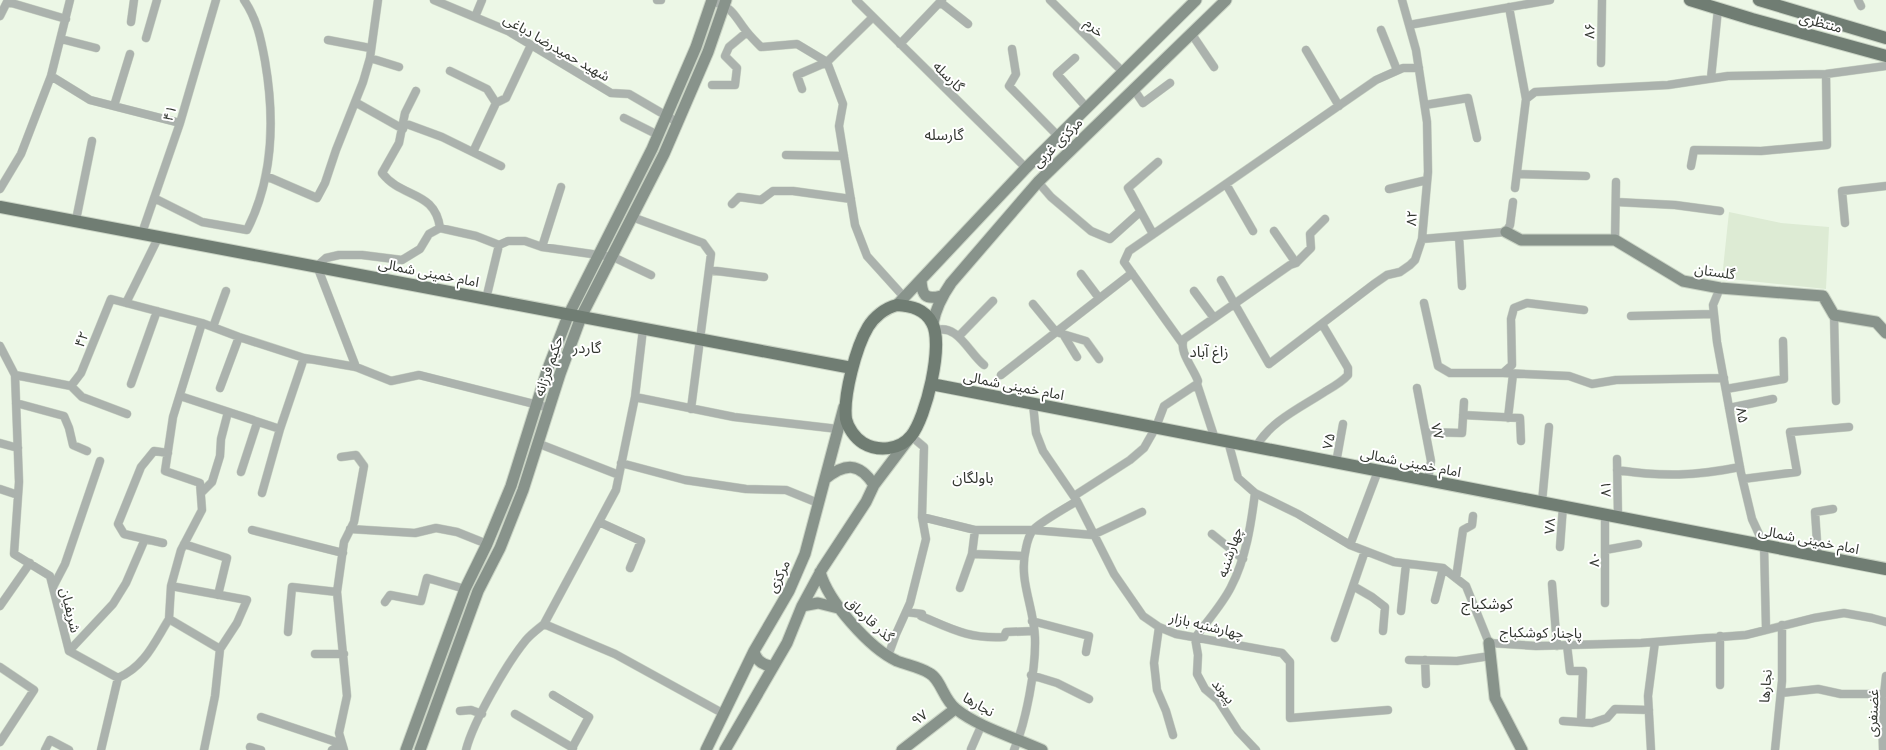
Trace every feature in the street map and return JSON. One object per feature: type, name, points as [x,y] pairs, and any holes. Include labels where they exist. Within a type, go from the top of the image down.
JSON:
[{"type":"main road","name":"منتظری","points":[[1690,0],[1886,56]]},
{"type":"main road","name":"منتظری","points":[[1759,0],[1886,38]]},
{"type":"main road","name":"امام خمینی شمالی","points":[[0,206],[852,368]]},
{"type":"main road","points":[[900,301],[921,311],[933,327],[936,346],[931,384],[921,416],[911,436],[894,448],[875,448],[865,444],[856,438],[846,420],[846,403],[852,368],[868,327],[876,317],[900,301]]},
{"type":"main road","name":"امام خمینی شمالی","points":[[931,384],[1886,569]]},
{"type":"street","points":[[0,189],[21,154],[51,76],[62,40],[70,0]]},
{"type":"street","points":[[131,22],[134,0]]},
{"type":"street","points":[[146,38],[157,0]]},
{"type":"street","name":"۴۱","points":[[142,233],[180,123],[216,0]]},
{"type":"street","points":[[154,198],[202,222],[247,230],[256,212],[266,176],[272,134],[270,94],[258,26],[244,0]]},
{"type":"street","points":[[266,176],[317,198],[325,182],[363,82],[370,58],[378,0]]},
{"type":"street","name":"شهید حمیدرضا دباغی","points":[[434,0],[508,31],[611,93],[629,94],[677,122]]},
{"type":"street","points":[[475,17],[482,0]]},
{"type":"street","name":"گارسله","points":[[856,0],[1026,168]]},
{"type":"street","name":"خرم","points":[[1050,0],[1123,72]]},
{"type":"street","name":"مرکزی غربی","points":[[900,301],[1026,168],[1196,0]]},
{"type":"street","name":"مرکزی غربی","points":[[933,327],[936,309],[941,296],[1038,182],[1226,0]]},
{"type":"street","name":"۸۲","points":[[1234,304],[1269,364],[1374,284],[1410,266],[1415,260],[1422,239],[1427,180],[1427,122],[1419,68],[1402,0]]},
{"type":"street","points":[[1497,0],[1498,9]]},
{"type":"street","points":[[1409,25],[1550,0]]},
{"type":"street","name":"۸۶","points":[[1601,63],[1602,0]]},
{"type":"street","points":[[0,16],[8,1],[66,19]]},
{"type":"street","points":[[712,1],[725,3],[736,14],[747,32],[761,47],[797,44],[827,62],[843,104],[839,126],[855,225],[867,256],[900,301]]},
{"type":"street","name":"حکیم فرزانه","points":[[420,750],[478,591],[500,548],[523,490],[550,408],[575,316],[598,256],[658,135],[696,47],[712,1]]},
{"type":"street","points":[[900,44],[941,1],[968,24]]},
{"type":"street","name":"حکیم فرزانه","points":[[406,750],[465,589],[487,544],[511,486],[547,371],[575,316],[613,257],[664,154],[708,52],[725,3]]},
{"type":"street","points":[[1509,7],[1526,99],[1515,188]]},
{"type":"street","points":[[1711,78],[1718,9]]},
{"type":"street","points":[[802,89],[796,76],[827,62],[873,17]]},
{"type":"street","points":[[1381,30],[1398,70]]},
{"type":"street","points":[[712,85],[735,85],[737,68],[725,56],[729,47],[747,32]]},
{"type":"street","points":[[1191,33],[1214,67]]},
{"type":"street","points":[[62,40],[96,48]]},
{"type":"street","points":[[328,40],[370,48]]},
{"type":"street","points":[[473,152],[496,103],[506,98],[530,44]]},
{"type":"street","points":[[1012,49],[1016,74],[1009,86],[1058,136]]},
{"type":"street","points":[[1306,50],[1339,106]]},
{"type":"street","points":[[114,106],[130,54]]},
{"type":"street","points":[[370,58],[399,67]]},
{"type":"street","points":[[1075,58],[1057,74],[1087,108]]},
{"type":"street","points":[[1526,99],[1530,94],[1542,91],[1668,84],[1711,78],[1826,74],[1886,66]]},
{"type":"street","points":[[1182,343],[1124,262],[1129,251],[1376,80],[1403,68],[1419,68]]},
{"type":"street","points":[[450,71],[487,89],[496,103]]},
{"type":"street","points":[[1691,166],[1694,150],[1761,152],[1827,145],[1826,74]]},
{"type":"street","points":[[51,76],[90,100],[180,123]]},
{"type":"street","points":[[1133,88],[1143,103],[1170,83]]},
{"type":"street","points":[[416,91],[405,113],[399,142],[382,173],[388,181],[431,204],[439,216],[440,228]]},
{"type":"street","points":[[1424,105],[1468,98],[1477,138]]},
{"type":"street","points":[[355,102],[403,126],[442,137],[501,166]]},
{"type":"street","points":[[624,118],[658,135]]},
{"type":"street","points":[[76,220],[92,141]]},
{"type":"street","points":[[786,155],[844,156]]},
{"type":"street","points":[[1153,234],[1128,188],[1158,162]]},
{"type":"street","points":[[1517,174],[1586,176]]},
{"type":"street","points":[[1389,189],[1427,180]]},
{"type":"street","points":[[1038,182],[1051,197],[1091,231],[1110,239],[1140,212]]},
{"type":"street","points":[[1422,239],[1506,232],[1521,240],[1615,240],[1616,182]]},
{"type":"street","points":[[1226,184],[1253,231]]},
{"type":"street","points":[[1845,223],[1842,191],[1886,186]]},
{"type":"street","points":[[542,247],[560,187]]},
{"type":"street","points":[[732,204],[739,197],[761,200],[773,191],[793,191],[851,199]]},
{"type":"street","points":[[1506,232],[1510,225],[1513,202]]},
{"type":"street","points":[[1616,202],[1675,205],[1720,211]]},
{"type":"street","points":[[632,217],[703,243],[711,254],[691,409]]},
{"type":"street","points":[[1325,219],[1310,234],[1310,248],[1296,263],[1290,265],[1184,339],[1182,349],[1196,375],[1197,384],[1238,478],[1255,493],[1298,514],[1350,545],[1394,562],[1443,568],[1435,600]]},
{"type":"street","points":[[356,367],[317,266],[326,258],[340,255],[362,255],[402,260],[420,248],[429,234],[440,228],[476,236],[499,245],[508,241],[525,241],[542,247],[613,257],[651,275]]},
{"type":"street","points":[[1274,231],[1296,263]]},
{"type":"street","points":[[159,236],[126,303],[202,323],[304,358],[356,367],[391,381],[420,375],[550,408]]},
{"type":"street","points":[[1459,236],[1462,286]]},
{"type":"street","name":"گلستان","points":[[1615,240],[1683,281],[1720,288],[1823,296],[1834,315]]},
{"type":"street","points":[[486,299],[499,245]]},
{"type":"street","points":[[709,270],[764,277]]},
{"type":"street","points":[[1000,375],[1059,333],[1099,298],[1132,273]]},
{"type":"street","points":[[1081,274],[1099,298]]},
{"type":"street","points":[[921,280],[922,290],[926,296],[932,298],[941,296]]},
{"type":"street","points":[[1221,280],[1234,304]]},
{"type":"street","name":"۸۵","points":[[1720,288],[1713,305],[1729,408],[1752,519],[1764,545]]},
{"type":"street","points":[[212,327],[226,291]]},
{"type":"street","points":[[1194,291],[1214,318]]},
{"type":"street","name":"۴۲","points":[[71,386],[81,373],[111,299],[126,303]]},
{"type":"street","points":[[958,336],[993,302]]},
{"type":"street","points":[[1424,303],[1438,366],[1450,372],[1570,376],[1592,384],[1616,380],[1724,378]]},
{"type":"street","points":[[1503,373],[1512,365],[1511,319],[1514,308],[1527,303],[1584,310]]},
{"type":"street","points":[[1033,304],[1059,333],[1076,357]]},
{"type":"street","points":[[131,384],[158,311]]},
{"type":"street","points":[[1631,316],[1714,314]]},
{"type":"street","points":[[1836,401],[1834,315],[1876,322],[1886,333]]},
{"type":"street","points":[[101,750],[118,678],[132,672],[146,656],[169,619],[171,586],[184,544],[202,510],[200,483],[165,472],[173,417],[202,323]]},
{"type":"street","points":[[1256,447],[1268,431],[1282,420],[1348,375],[1348,368],[1322,324]]},
{"type":"street","points":[[933,327],[951,331],[958,336],[975,358],[984,365]]},
{"type":"street","points":[[466,750],[482,714],[506,670],[527,639],[544,624],[616,490],[634,397],[643,329]]},
{"type":"street","points":[[1059,333],[1086,341],[1099,359]]},
{"type":"street","points":[[220,388],[239,337]]},
{"type":"street","points":[[1726,389],[1784,379],[1783,341]]},
{"type":"street","points":[[0,346],[15,375],[71,386],[82,397],[127,414]]},
{"type":"street","points":[[262,493],[280,429],[304,358]]},
{"type":"street","points":[[1508,418],[1513,374]]},
{"type":"street","name":"شریفیان","points":[[15,375],[18,495],[14,554],[50,576],[69,651],[118,678]]},
{"type":"street","points":[[1016,744],[1029,696],[1034,647],[1034,631],[1023,577],[1024,556],[1032,530],[1144,448],[1156,427],[1164,406],[1197,384]]},
{"type":"street","name":"۷۷","points":[[1417,388],[1431,461],[1428,480]]},
{"type":"street","points":[[180,396],[257,423],[280,429]]},
{"type":"street","points":[[634,397],[734,416],[838,429]]},
{"type":"street","points":[[1729,408],[1773,399]]},
{"type":"street","points":[[1426,432],[1462,432],[1464,402]]},
{"type":"street","points":[[16,403],[64,416],[73,445],[87,451]]},
{"type":"street","name":"مرکزی","points":[[706,750],[754,651],[789,591],[805,554],[846,403]]},
{"type":"street","name":"چهارشنبه بازار","points":[[1034,404],[1036,433],[1043,451],[1076,498],[1114,574],[1143,616],[1176,634],[1282,653],[1290,662],[1290,718],[1388,710]]},
{"type":"street","points":[[201,494],[212,482],[220,456],[221,439],[228,412]]},
{"type":"street","points":[[1463,415],[1520,418],[1521,441]]},
{"type":"street","points":[[241,472],[257,423]]},
{"type":"street","name":"۷۵","points":[[1336,462],[1343,424]]},
{"type":"street","points":[[1542,502],[1548,427]]},
{"type":"street","points":[[1743,479],[1797,472],[1790,432],[1849,427]]},
{"type":"street","points":[[725,750],[787,643],[802,606],[820,572],[866,502],[874,485],[911,436],[924,447],[922,517],[926,540],[919,572],[906,612],[888,656]]},
{"type":"street","points":[[0,443],[18,448]]},
{"type":"street","points":[[537,444],[619,475]]},
{"type":"street","points":[[163,543],[124,534],[118,524],[141,467],[154,451],[168,453]]},
{"type":"street","points":[[341,457],[356,455],[364,466],[354,522],[344,542],[337,592],[347,696],[339,733],[343,747]]},
{"type":"street","name":"۸۱","points":[[1617,460],[1618,517]]},
{"type":"street","points":[[53,587],[65,564],[100,461]]},
{"type":"street","points":[[621,463],[686,480],[746,489],[786,490],[818,503]]},
{"type":"street","points":[[825,479],[837,469],[851,467],[867,475],[874,485]]},
{"type":"street","points":[[1617,470],[1676,475],[1707,474],[1740,467]]},
{"type":"street","points":[[1350,545],[1378,470]]},
{"type":"street","points":[[0,490],[18,495]]},
{"type":"street","name":"چهارشنبه","points":[[1195,638],[1231,588],[1243,559],[1255,493]]},
{"type":"street","name":"۷۸","points":[[1560,547],[1563,506]]},
{"type":"street","points":[[1818,556],[1815,512],[1832,509]]},
{"type":"street","points":[[922,517],[975,530],[1032,530],[1093,535],[1142,512]]},
{"type":"street","name":"۸۰","points":[[1605,514],[1605,602]]},
{"type":"street","points":[[1456,578],[1463,530],[1472,525],[1473,516]]},
{"type":"street","points":[[598,522],[641,541],[630,568]]},
{"type":"street","points":[[350,529],[415,533],[436,528],[457,532],[487,544]]},
{"type":"street","points":[[252,530],[343,553]]},
{"type":"street","points":[[960,588],[972,554],[975,530]]},
{"type":"street","points":[[1212,534],[1243,559]]},
{"type":"street","points":[[69,651],[113,604],[126,582],[145,539]]},
{"type":"street","points":[[184,544],[227,558],[218,594]]},
{"type":"street","points":[[1605,550],[1638,544]]},
{"type":"street","points":[[1764,545],[1766,629]]},
{"type":"street","points":[[1335,638],[1365,551]]},
{"type":"street","points":[[972,554],[1024,556]]},
{"type":"street","points":[[0,606],[30,563]]},
{"type":"street","points":[[1401,611],[1406,564]]},
{"type":"street","name":"پاچنار کوشکباج","points":[[1443,568],[1466,586],[1489,643],[1557,646],[1655,642],[1746,635],[1782,625],[1844,613],[1886,622]]},
{"type":"street","points":[[820,572],[828,592],[838,608]]},
{"type":"street","points":[[386,602],[390,595],[421,601],[427,578],[465,589]]},
{"type":"street","points":[[1552,584],[1557,646]]},
{"type":"street","points":[[171,586],[247,600],[237,623],[220,649],[215,696],[204,750]]},
{"type":"street","points":[[1353,586],[1385,607],[1383,631]]},
{"type":"street","points":[[288,632],[292,587],[337,592]]},
{"type":"street","name":"گذر قارماق","points":[[802,606],[818,603],[838,608],[877,649],[888,656]]},
{"type":"street","points":[[906,612],[922,614],[921,616],[965,634],[987,638],[1004,637],[1006,632],[1034,631]]},
{"type":"street","points":[[169,619],[220,649]]},
{"type":"street","points":[[1032,622],[1089,636],[1086,652]]},
{"type":"street","points":[[544,624],[615,654],[724,714]]},
{"type":"street","name":"نجارها","points":[[1775,750],[1782,681],[1782,625]]},
{"type":"street","points":[[1159,626],[1154,663],[1157,690],[1173,735]]},
{"type":"street","points":[[1720,636],[1720,685]]},
{"type":"street","name":"پیوند","points":[[1195,638],[1198,654],[1197,674],[1204,689],[1218,700],[1238,731],[1256,750]]},
{"type":"street","points":[[1650,750],[1648,696],[1655,642]]},
{"type":"street","points":[[1489,643],[1496,698],[1522,750]]},
{"type":"street","points":[[1566,645],[1570,671],[1583,671],[1581,722]]},
{"type":"street","points":[[754,651],[759,661],[772,666]]},
{"type":"street","points":[[315,654],[344,654]]},
{"type":"street","name":"نجارها","points":[[888,656],[930,673],[937,681],[945,698],[955,709],[1016,744],[1042,750]]},
{"type":"street","points":[[1409,660],[1457,661],[1490,656]]},
{"type":"street","points":[[1425,660],[1426,684]]},
{"type":"street","points":[[0,667],[34,690],[0,742]]},
{"type":"street","points":[[1031,676],[1057,683],[1089,699]]},
{"type":"street","name":"غضنفری","points":[[1883,750],[1882,713],[1886,676]]},
{"type":"street","points":[[1781,693],[1818,689],[1841,694],[1884,694]]},
{"type":"street","points":[[514,714],[572,749],[589,718],[553,695]]},
{"type":"street","points":[[1563,721],[1592,724],[1607,718],[1614,708],[1649,710]]},
{"type":"street","name":"۹۷","points":[[902,750],[955,709]]},
{"type":"street","points":[[460,712],[471,710],[482,714]]},
{"type":"street","points":[[261,717],[343,747]]},
{"type":"street","points":[[971,750],[982,724]]},
{"type":"street","points":[[45,750],[50,740],[69,750]]},
{"type":"street","points":[[250,747],[261,750]]},
{"type":"street","points":[[332,750],[343,747]]},
{"type":"shaded area","points":[[1729,212],[1781,223],[1829,227],[1826,289],[1722,278]]},
{"type":"district","name":"گارسله","points":[[944,134]]},
{"type":"district","name":"گاردر","points":[[587,347]]},
{"type":"district","name":"زاغ آباد","points":[[1209,351]]},
{"type":"district","name":"باولگان","points":[[973,477]]},
{"type":"district","name":"کوشکباج","points":[[1487,603]]}]
